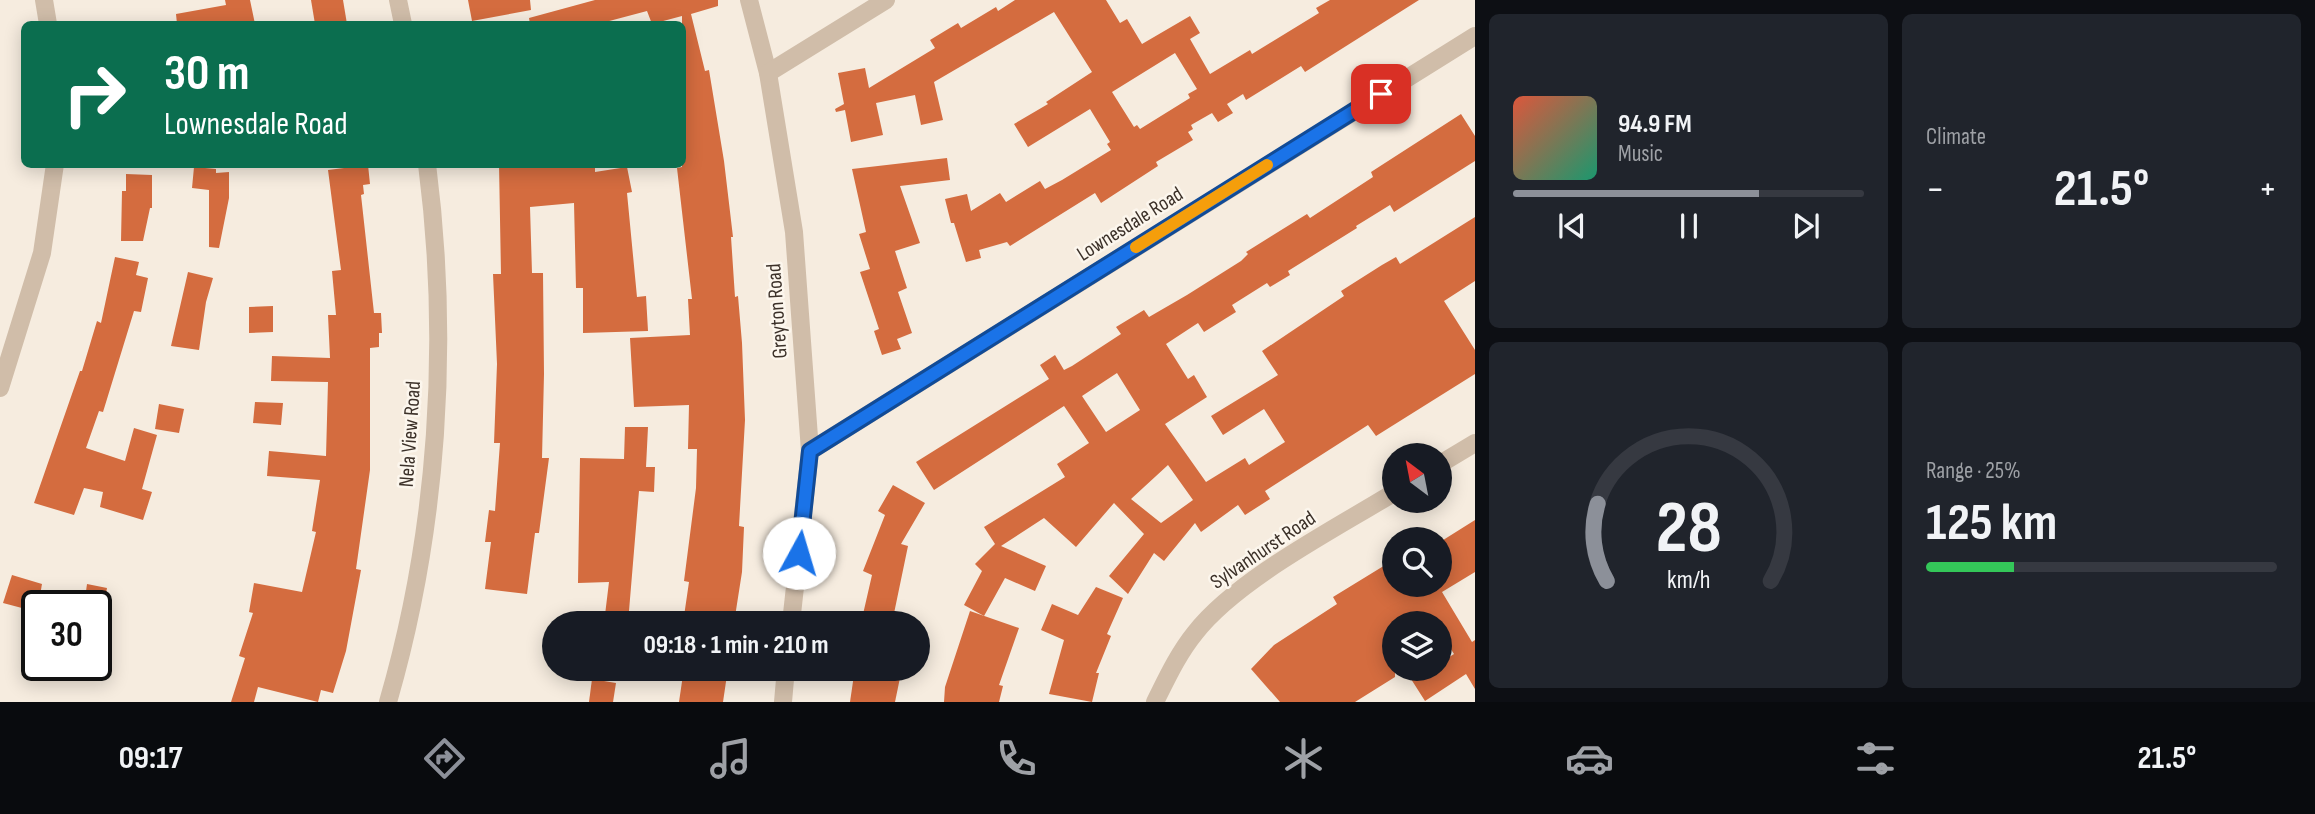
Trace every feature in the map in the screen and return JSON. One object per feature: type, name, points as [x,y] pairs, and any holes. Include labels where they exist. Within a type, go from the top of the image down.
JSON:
[{"type":"street","points":[[44,0],[48,21]]},
{"type":"street","points":[[398,0],[402,21]]},
{"type":"street","name":"Greyton Road","points":[[749,0],[768,73],[794,232],[810,451],[792,611]]},
{"type":"street","points":[[768,73],[886,0]]},
{"type":"street","name":"Lownesdale Road","points":[[810,451],[1475,36]]},
{"type":"street","points":[[0,388],[42,253],[54,168]]},
{"type":"street","name":"Nela View Road","points":[[388,702],[415,584],[429,492],[436,402],[437,291],[427,168]]},
{"type":"street","points":[[1452,457],[1475,443]]},
{"type":"street","name":"Sylvanhurst Road","points":[[1155,702],[1177,657],[1217,609],[1250,583],[1382,500]]},
{"type":"street","points":[[783,702],[785,681]]},
{"type":"building","points":[[225,0],[250,0],[254,21],[177,21],[176,14],[226,5]]},
{"type":"building","points":[[311,0],[343,0],[346,21],[314,21]]},
{"type":"building","points":[[468,0],[530,0],[531,10],[472,21]]},
{"type":"building","points":[[595,0],[718,0],[718,6],[691,14],[705,71],[709,70],[724,161],[733,237],[735,297],[738,296],[742,343],[745,420],[739,526],[744,527],[742,572],[736,611],[685,611],[689,582],[684,581],[696,488],[697,449],[688,449],[689,405],[634,407],[630,338],[690,335],[688,299],[692,299],[677,168],[686,168],[686,21],[682,21],[682,16],[651,21],[647,11],[609,21],[530,21],[529,18]]},
{"type":"building","points":[[1015,0],[1106,0],[1120,23],[1127,19],[1142,44],[1190,16],[1200,33],[1190,39],[1210,74],[1250,50],[1252,54],[1319,13],[1316,8],[1330,0],[1419,0],[1305,72],[1301,66],[1246,100],[1243,94],[1227,104],[1233,113],[1218,122],[1212,113],[1191,125],[1193,129],[1188,132],[1193,140],[1156,162],[1158,166],[1101,203],[1095,193],[1010,246],[1007,242],[979,250],[981,258],[966,262],[945,199],[967,194],[971,211],[1000,193],[1006,202],[1040,181],[1045,189],[1111,150],[1107,144],[1110,142],[1090,109],[1028,147],[1014,124],[1048,104],[1046,102],[1092,72],[1054,12],[934,82],[943,120],[921,125],[915,95],[876,103],[883,135],[851,142],[845,110],[836,112],[835,109],[844,104],[838,73],[865,68],[869,88],[935,48],[930,40],[958,23],[961,28],[996,7],[998,11]],"holes":[[[1175,53],[1197,89],[1188,94],[1190,98],[1140,129],[1137,125],[1134,127],[1112,92]]]},
{"type":"building","points":[[1461,114],[1475,136],[1475,161],[1394,212],[1390,205],[1356,226],[1357,228],[1288,271],[1290,275],[1270,287],[1267,283],[1232,305],[1236,312],[1204,332],[1198,323],[1166,344],[1188,379],[1194,375],[1207,397],[1165,424],[1206,482],[1245,458],[1249,465],[1285,442],[1264,409],[1223,435],[1211,416],[1278,375],[1262,351],[1344,296],[1341,291],[1396,257],[1400,264],[1475,217],[1475,281],[1444,301],[1475,350],[1475,374],[1376,436],[1368,425],[1265,491],[1270,499],[1245,515],[1238,505],[1201,532],[1195,523],[1164,561],[1154,553],[1128,594],[1109,576],[1144,534],[1114,503],[1076,547],[1044,518],[1001,546],[1046,566],[1035,591],[1005,578],[984,616],[964,605],[982,571],[975,564],[995,544],[984,527],[1065,477],[1057,464],[1089,443],[1064,406],[934,490],[916,462],[1049,379],[1040,365],[1055,355],[1064,370],[1072,366],[1121,334],[1116,327],[1144,310],[1149,317],[1187,295],[1241,261],[1248,254],[1246,252],[1307,214],[1310,218],[1373,177],[1371,172]],"holes":[[[1117,373],[1140,410],[1106,432],[1082,396]],[[1168,465],[1193,500],[1161,523],[1131,499]]]},
{"type":"building","points":[[947,158],[950,180],[900,186],[920,243],[895,251],[907,288],[898,292],[912,333],[897,339],[901,349],[882,355],[874,331],[879,329],[860,272],[870,269],[859,234],[866,232],[852,169]]},
{"type":"building","points":[[194,168],[216,169],[216,173],[229,172],[229,198],[219,248],[209,247],[209,190],[192,188]]},
{"type":"building","points":[[368,168],[370,184],[363,185],[364,194],[361,195],[374,313],[381,313],[382,333],[379,333],[379,347],[370,348],[370,470],[356,569],[361,570],[346,651],[333,693],[321,690],[318,702],[258,687],[254,702],[231,702],[245,658],[239,656],[253,613],[249,612],[254,583],[302,592],[316,532],[312,531],[320,480],[267,476],[269,451],[326,456],[328,382],[271,381],[272,356],[330,358],[328,315],[336,315],[332,271],[341,270],[328,170]]},
{"type":"building","points":[[499,168],[595,168],[595,172],[627,168],[632,192],[627,193],[637,297],[646,296],[648,331],[583,333],[583,288],[576,288],[574,203],[530,207],[532,273],[543,273],[542,458],[549,458],[539,533],[535,533],[527,594],[485,589],[491,542],[485,542],[489,510],[495,511],[500,443],[494,443],[497,364],[493,274],[501,274]]},
{"type":"building","points":[[126,174],[152,175],[152,208],[143,241],[121,241],[122,191],[126,191]]},
{"type":"building","points":[[115,257],[139,262],[136,275],[148,278],[141,312],[134,311],[103,412],[99,411],[86,448],[125,461],[134,428],[157,435],[142,489],[152,492],[143,520],[100,507],[103,492],[84,488],[74,515],[34,503],[82,371],[97,321],[101,323]]},
{"type":"building","points":[[188,272],[213,278],[206,302],[199,350],[171,346]]},
{"type":"building","points":[[273,306],[273,332],[249,333],[249,307]]},
{"type":"building","points":[[255,402],[283,403],[281,425],[253,423]]},
{"type":"building","points":[[159,404],[184,409],[179,433],[155,429]]},
{"type":"building","points":[[625,427],[648,427],[646,467],[655,467],[654,492],[639,491],[629,611],[605,611],[609,582],[578,583],[580,458],[624,459]]},
{"type":"building","points":[[893,485],[925,503],[901,544],[908,546],[894,611],[864,611],[872,575],[863,571],[885,515],[878,511]]},
{"type":"building","points":[[1475,520],[1475,572],[1452,586],[1452,534]]},
{"type":"building","points":[[1382,567],[1382,597],[1445,597],[1472,642],[1475,640],[1475,689],[1466,674],[1425,701],[1412,681],[1452,681],[1452,611],[1382,611],[1382,681],[1389,681],[1355,702],[1280,702],[1251,669],[1274,645],[1337,604],[1333,597]]},
{"type":"building","points":[[12,575],[42,584],[41,590],[21,590],[21,608],[3,603]]},
{"type":"building","points":[[87,584],[107,588],[107,590],[86,590]]},
{"type":"building","points":[[1096,587],[1123,598],[1107,634],[1111,636],[1096,673],[1099,673],[1092,702],[1049,694],[1064,640],[1041,630],[1052,604],[1078,615]]},
{"type":"building","points":[[970,611],[1019,628],[999,685],[1003,686],[999,702],[944,702],[945,687]]},
{"type":"building","points":[[592,681],[616,683],[613,702],[589,702]]},
{"type":"building","points":[[682,681],[726,681],[723,702],[679,702]]},
{"type":"building","points":[[853,681],[899,681],[895,702],[850,702]]},
{"type":"slow traffic","points":[[1136,247],[1267,165]]},
{"type":"route","points":[[799,553],[810,451],[1381,94]]}]
